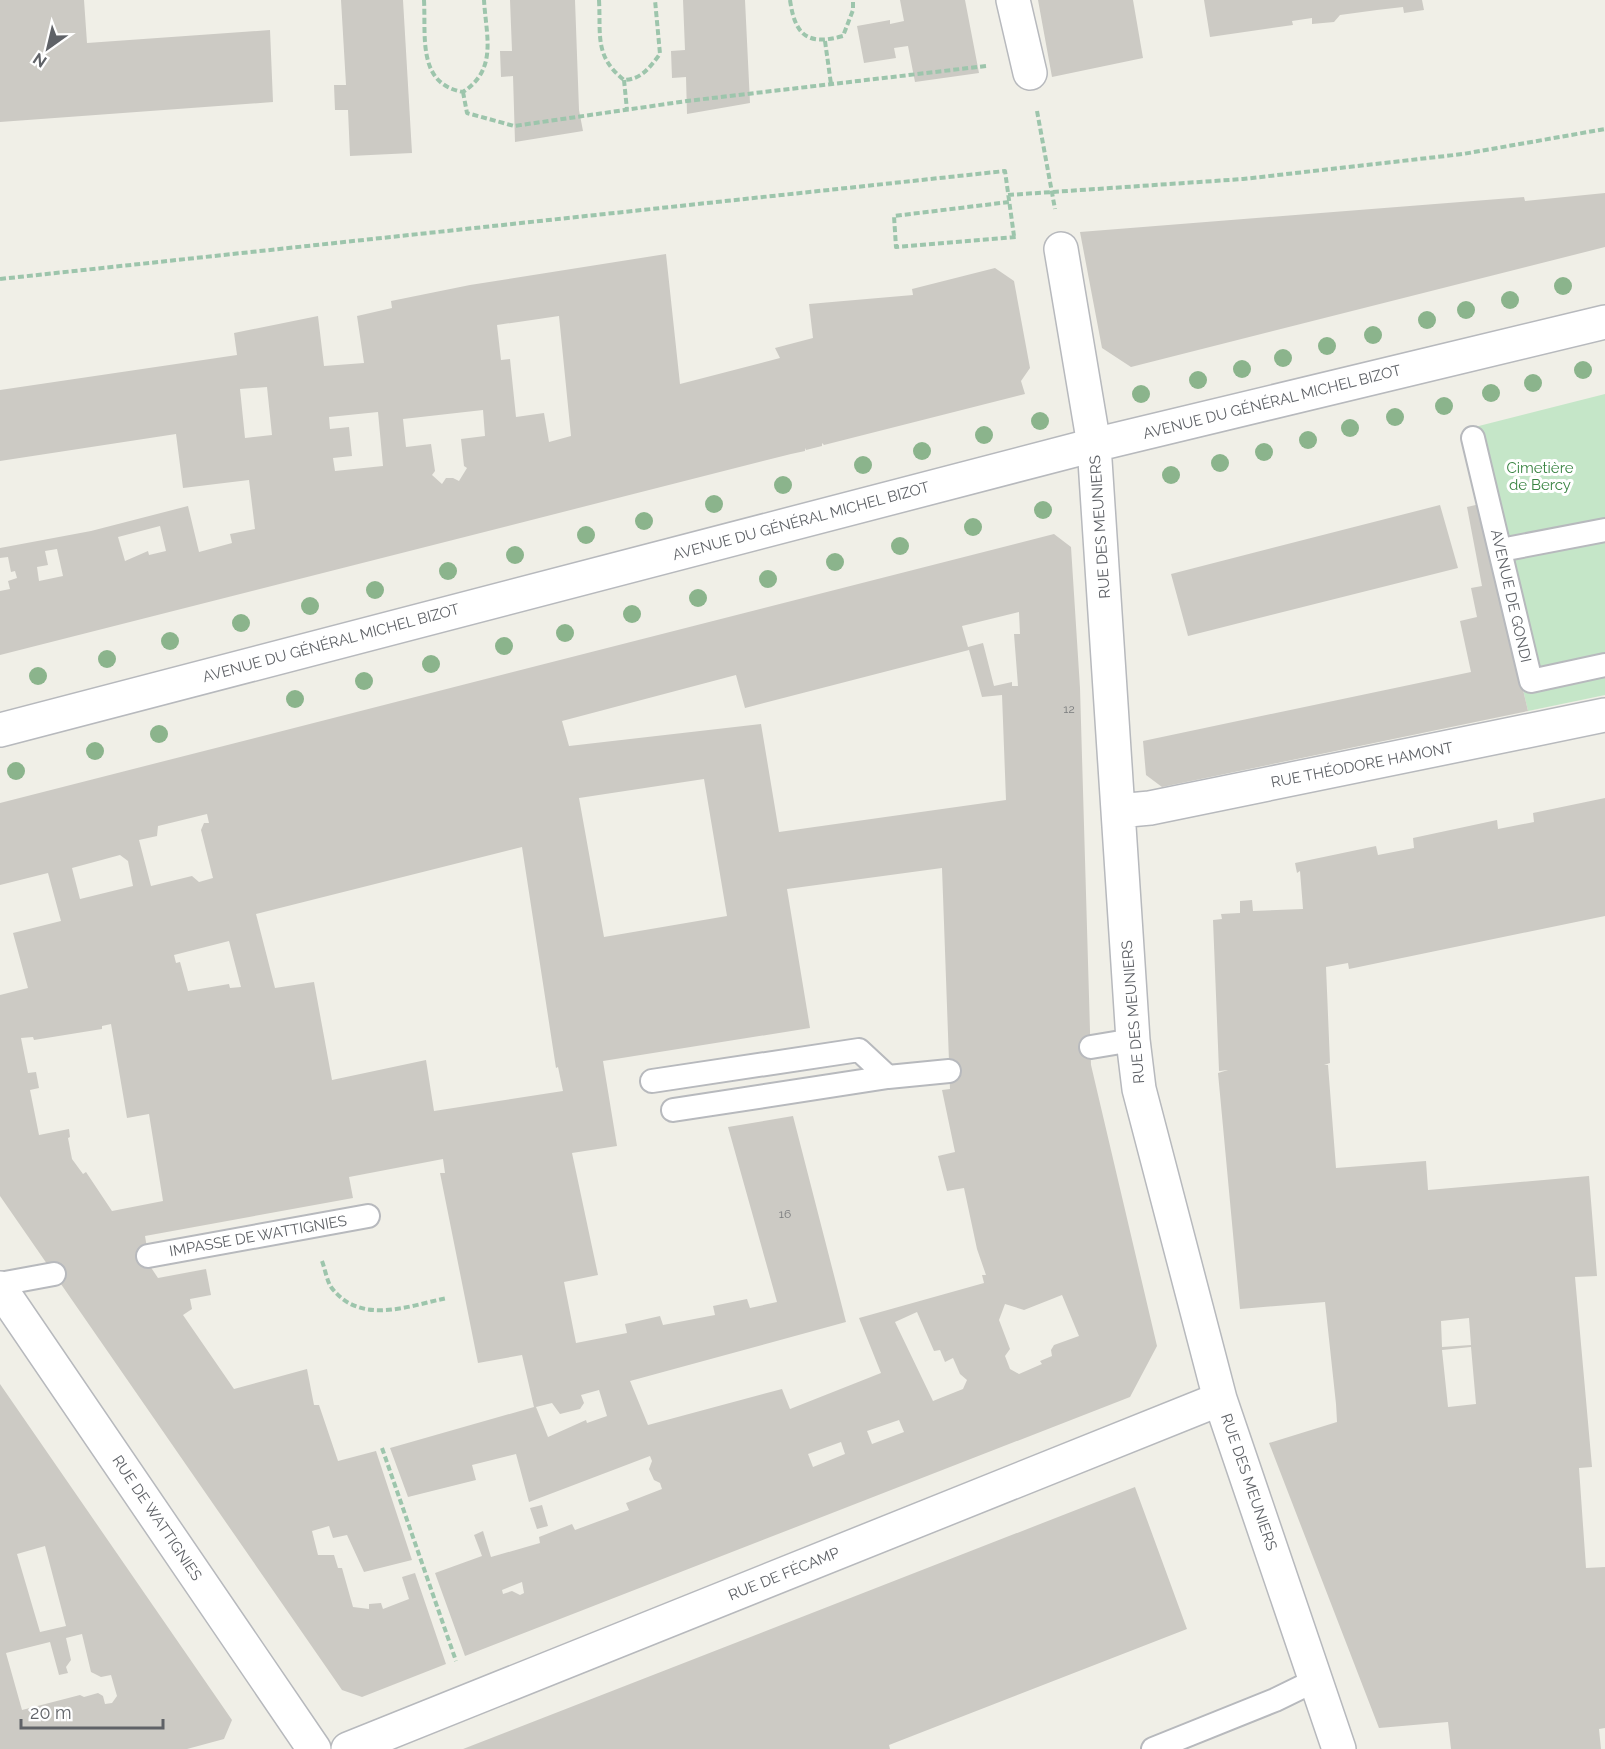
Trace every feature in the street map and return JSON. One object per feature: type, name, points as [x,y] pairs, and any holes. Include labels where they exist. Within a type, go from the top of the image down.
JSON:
[{"type":"street","points":[[1013,0],[1028,65]]},
{"type":"street","name":"RUE DES MEUNIERS","points":[[1061,249],[1095,445],[1133,1040],[1139,1089],[1220,1399],[1339,1749]]},
{"type":"street","name":"AVENUE DU GÉNÉRAL MICHEL BIZOT","points":[[0,730],[1095,445],[1605,322]]},
{"type":"street","name":"RUE THÉODORE HAMONT","points":[[1118,811],[1150,808],[1605,715]]},
{"type":"street","name":"RUE DE WATTIGNIES","points":[[0,1286],[314,1749]]},
{"type":"street","name":"RUE DE FÉCAMP","points":[[348,1749],[1220,1399]]},
{"type":"lane","name":"AVENUE DE GONDI","points":[[1473,438],[1531,681],[1605,665]]},
{"type":"lane","points":[[1501,550],[1605,530]]},
{"type":"lane","points":[[1091,1047],[1133,1040]]},
{"type":"lane","points":[[652,1081],[860,1050],[888,1077]]},
{"type":"lane","points":[[673,1110],[888,1077],[950,1071]]},
{"type":"lane","name":"IMPASSE DE WATTIGNIES","points":[[148,1256],[368,1216]]},
{"type":"lane","points":[[0,1286],[54,1274]]},
{"type":"lane","points":[[1153,1749],[1275,1700],[1316,1680]]},
{"type":"path","points":[[424,0],[427,59],[434,78],[448,89],[463,92],[482,78],[488,60],[484,0]]},
{"type":"path","points":[[599,0],[601,52],[609,68],[624,80],[634,79],[646,72],[660,54],[655,0]]},
{"type":"path","points":[[790,0],[793,21],[801,33],[810,39],[825,41],[843,36],[853,10],[853,0]]},
{"type":"path","points":[[825,41],[831,84]]},
{"type":"path","points":[[463,92],[467,113],[514,126],[831,84],[977,68],[1028,65]]},
{"type":"path","points":[[624,80],[627,110]]},
{"type":"path","points":[[1037,111],[1055,208]]},
{"type":"path","points":[[1008,195],[1242,179],[1463,154],[1605,129]]},
{"type":"path","points":[[0,279],[1005,171],[1014,237],[896,247],[894,216],[1009,202]]},
{"type":"path","points":[[311,1226],[331,1287],[356,1309],[385,1311],[447,1298]]},
{"type":"path","points":[[382,1448],[469,1701]]},
{"type":"green space","name":"Cimetière de Bercy","points":[[1605,394],[1605,695],[1528,711],[1463,430]]},
{"type":"building","points":[[0,0],[84,0],[87,43],[270,30],[273,102],[0,122]]},
{"type":"building","points":[[341,0],[403,0],[412,153],[350,156],[348,110],[335,110],[334,85],[346,85]]},
{"type":"building","points":[[510,0],[575,0],[579,110],[583,131],[515,142],[513,76],[501,77],[500,51],[512,51]]},
{"type":"building","points":[[683,0],[745,0],[750,103],[687,114],[686,77],[672,78],[671,51],[685,50]]},
{"type":"building","points":[[900,0],[965,0],[979,73],[915,82],[908,46],[894,48],[896,58],[864,63],[857,26],[890,20],[890,24],[904,21]]},
{"type":"building","points":[[1038,0],[1133,0],[1143,58],[1052,77]]},
{"type":"building","points":[[1204,0],[1422,0],[1424,10],[1404,13],[1403,7],[1377,10],[1340,15],[1334,22],[1312,24],[1312,18],[1292,21],[1293,25],[1210,37]]},
{"type":"building","points":[[1605,193],[1605,247],[1131,367],[1102,348],[1080,232],[1524,197],[1525,201]]},
{"type":"building","points":[[666,254],[680,384],[780,358],[775,348],[813,338],[809,304],[913,295],[912,289],[995,268],[1014,281],[1030,368],[1021,381],[1025,394],[824,445],[822,443],[822,446],[806,450],[805,448],[805,451],[0,655],[0,591],[10,589],[8,581],[17,578],[15,571],[11,572],[8,557],[0,558],[0,548],[91,531],[188,506],[199,552],[232,543],[230,534],[255,529],[249,480],[183,488],[176,434],[0,461],[0,390],[237,355],[234,333],[318,316],[324,366],[364,363],[357,316],[392,308],[391,301],[470,285]],"holes":[[[559,316],[571,436],[549,442],[544,413],[516,417],[510,359],[501,360],[497,325]],[[267,387],[272,435],[245,438],[240,389]],[[483,410],[485,436],[461,439],[464,466],[467,468],[459,481],[446,478],[442,484],[432,475],[435,471],[431,444],[406,447],[403,419]],[[378,412],[383,466],[335,471],[333,458],[352,456],[349,427],[330,429],[329,417]],[[160,526],[166,551],[149,555],[148,551],[125,561],[118,537]],[[57,549],[63,576],[39,581],[37,567],[48,565],[45,551]]]},
{"type":"building","points":[[1480,504],[1528,711],[1162,787],[1146,775],[1143,741],[1471,672],[1460,621],[1477,617],[1471,588],[1482,586],[1467,507]]},
{"type":"building","points":[[1440,505],[1458,568],[1188,636],[1171,574]]},
{"type":"building","points":[[1054,534],[1071,547],[1080,688],[1091,1065],[1157,1346],[1130,1397],[465,1656],[435,1573],[482,1556],[474,1535],[483,1531],[491,1557],[540,1543],[539,1537],[572,1524],[575,1530],[629,1510],[626,1503],[662,1489],[660,1483],[654,1480],[649,1469],[652,1461],[650,1456],[529,1502],[516,1454],[472,1465],[476,1480],[408,1497],[390,1448],[534,1407],[522,1355],[478,1363],[440,1173],[445,1173],[443,1159],[349,1177],[353,1198],[145,1236],[150,1266],[158,1278],[206,1269],[211,1295],[190,1299],[192,1309],[183,1315],[234,1389],[307,1369],[314,1405],[319,1405],[338,1461],[376,1451],[412,1560],[364,1572],[347,1535],[333,1538],[329,1526],[312,1531],[318,1555],[334,1555],[338,1568],[342,1568],[353,1607],[369,1609],[369,1604],[381,1603],[383,1609],[409,1599],[402,1577],[415,1573],[446,1664],[362,1697],[342,1690],[0,1196],[0,995],[28,988],[13,933],[61,921],[48,873],[0,885],[0,803]],"holes":[[[1019,612],[1020,634],[1014,634],[1018,686],[1012,686],[1012,682],[994,686],[983,643],[968,647],[962,626]],[[969,650],[982,697],[1002,695],[1006,800],[779,832],[761,724],[569,746],[562,721],[736,675],[745,708]],[[704,779],[727,916],[604,937],[579,798]],[[207,814],[209,823],[204,823],[201,830],[213,878],[199,882],[192,876],[151,886],[139,840],[157,836],[158,826]],[[522,847],[556,1068],[558,1067],[563,1091],[434,1111],[426,1060],[332,1080],[314,982],[275,988],[256,914]],[[120,855],[128,861],[133,886],[80,899],[72,868]],[[942,868],[950,1089],[942,1090],[955,1152],[938,1156],[947,1191],[964,1188],[977,1249],[986,1275],[982,1275],[984,1283],[859,1318],[881,1373],[790,1409],[782,1389],[648,1425],[630,1381],[846,1322],[793,1116],[728,1127],[777,1302],[750,1308],[747,1299],[713,1306],[715,1315],[663,1325],[660,1316],[625,1324],[627,1333],[576,1343],[564,1282],[598,1275],[572,1153],[617,1146],[603,1061],[810,1028],[787,889]],[[229,941],[241,987],[230,988],[229,984],[188,991],[180,962],[176,963],[174,955]],[[111,1024],[127,1118],[149,1114],[163,1201],[112,1211],[86,1172],[83,1174],[72,1159],[68,1138],[70,1137],[69,1129],[39,1135],[30,1090],[39,1088],[36,1072],[28,1073],[21,1038],[33,1037],[34,1040],[102,1029],[102,1026]],[[1062,1295],[1079,1336],[1054,1345],[1051,1350],[1052,1356],[1040,1361],[1042,1364],[1019,1374],[1010,1369],[1005,1356],[1010,1349],[999,1320],[1005,1304],[1024,1310]],[[917,1312],[934,1351],[940,1350],[945,1362],[953,1358],[960,1374],[967,1380],[963,1389],[933,1401],[895,1322]],[[599,1390],[607,1416],[587,1423],[586,1420],[548,1437],[536,1407],[552,1403],[560,1414],[580,1409],[584,1403],[581,1395]],[[899,1420],[904,1432],[872,1444],[867,1431]],[[841,1442],[845,1454],[813,1467],[808,1454]],[[522,1582],[524,1593],[520,1595],[512,1591],[503,1594],[502,1590]]]},
{"type":"building","points":[[1605,798],[1605,916],[1349,969],[1348,963],[1326,967],[1330,1063],[1324,1065],[1328,1065],[1336,1168],[1426,1161],[1428,1190],[1589,1176],[1597,1276],[1575,1277],[1592,1467],[1579,1468],[1586,1568],[1605,1567],[1605,1728],[1599,1729],[1601,1749],[1451,1749],[1448,1722],[1379,1728],[1269,1443],[1337,1422],[1336,1404],[1325,1302],[1240,1309],[1218,1073],[1228,1070],[1219,1071],[1213,920],[1222,919],[1221,914],[1240,913],[1240,901],[1252,900],[1253,911],[1303,909],[1300,871],[1297,873],[1295,863],[1376,846],[1378,855],[1414,848],[1413,838],[1497,820],[1498,829],[1534,822],[1533,813]],"holes":[[[1469,1318],[1471,1345],[1442,1347],[1441,1321]],[[1471,1347],[1476,1404],[1448,1407],[1442,1350]]]},
{"type":"building","points":[[0,1384],[232,1720],[224,1739],[187,1749],[0,1749]],"holes":[[[45,1546],[66,1626],[40,1632],[17,1554]],[[82,1634],[91,1672],[101,1677],[111,1675],[117,1696],[112,1703],[105,1704],[103,1696],[98,1693],[84,1697],[80,1695],[22,1710],[6,1653],[50,1642],[59,1675],[68,1673],[66,1667],[71,1660],[66,1638]]]},
{"type":"building","points":[[1135,1487],[1187,1629],[889,1745],[890,1749],[463,1749]]},
{"type":"building","points":[[542,1505],[548,1526],[537,1529],[530,1508]]}]
